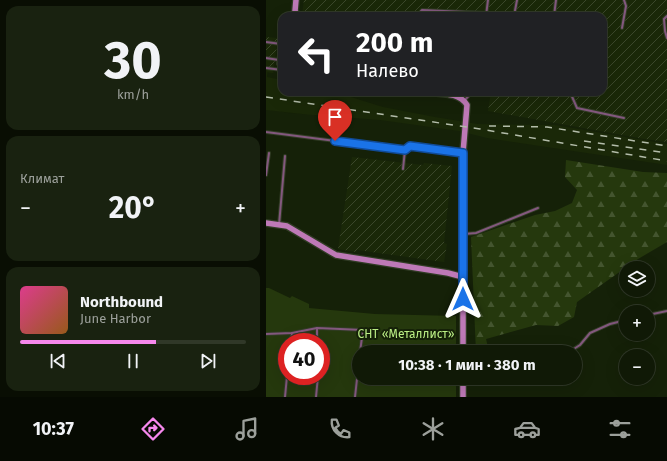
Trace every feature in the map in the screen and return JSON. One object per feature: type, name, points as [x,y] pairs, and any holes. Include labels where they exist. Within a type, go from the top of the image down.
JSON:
[{"type":"street","points":[[296,0],[296,12]]},
{"type":"street","points":[[456,96],[466,99],[467,105],[463,153],[463,345]]},
{"type":"street","points":[[266,223],[287,226],[336,255],[463,277]]},
{"type":"street","points":[[463,385],[463,397]]},
{"type":"lane","points":[[487,12],[488,0]]},
{"type":"lane","points":[[514,12],[516,0]]},
{"type":"lane","points":[[554,12],[556,0]]},
{"type":"lane","points":[[622,28],[626,6],[624,0]]},
{"type":"lane","points":[[420,12],[422,10],[448,12]]},
{"type":"lane","points":[[667,16],[664,18],[667,38]]},
{"type":"lane","points":[[266,42],[278,44]]},
{"type":"lane","points":[[266,58],[278,60],[278,64]]},
{"type":"lane","points":[[266,68],[278,70]]},
{"type":"lane","points":[[572,96],[577,108],[624,118]]},
{"type":"lane","points":[[266,132],[405,150]]},
{"type":"lane","points":[[403,169],[405,150],[410,146],[463,153]]},
{"type":"lane","points":[[266,175],[269,153]]},
{"type":"lane","points":[[279,225],[285,156]]},
{"type":"lane","points":[[462,234],[476,233],[538,208]]},
{"type":"lane","points":[[655,314],[667,311]]},
{"type":"lane","points":[[580,345],[590,334],[610,324],[619,322]]},
{"type":"lane","points":[[317,328],[317,333]]},
{"type":"lane","points":[[292,333],[317,328],[362,330],[361,345]]},
{"type":"lane","points":[[266,334],[278,334]]},
{"type":"lane","points":[[285,397],[286,385]]},
{"type":"lane","points":[[316,397],[317,385]]},
{"type":"lane","points":[[355,397],[356,385]]},
{"type":"shaded area","points":[[304,0],[667,0],[667,142],[488,111],[490,96],[607,96],[607,12],[302,12]]},
{"type":"shaded area","points":[[266,37],[278,38],[273,73],[266,72]]},
{"type":"shaded area","points":[[266,47],[270,47],[267,77],[278,79],[278,96],[348,96],[383,107],[478,124],[555,125],[667,144],[667,165],[487,138],[459,131],[380,120],[266,110]]},
{"type":"shaded area","points":[[352,157],[423,165],[424,163],[452,166],[444,243],[447,244],[444,262],[357,250],[356,252],[338,249]]},
{"type":"green space","points":[[566,160],[643,172],[667,173],[667,242],[635,261],[619,261],[619,272],[577,302],[574,317],[558,326],[536,325],[486,339],[487,345],[476,345],[471,237],[535,215],[555,211],[572,203],[577,190],[565,177]]},
{"type":"green space","name":"СНТ «Металлист»","points":[[266,288],[290,298],[292,296],[309,304],[309,308],[375,314],[456,316],[456,345],[352,345],[352,385],[456,385],[456,397],[266,397]]},
{"type":"railway","points":[[266,97],[480,129],[667,161]]},
{"type":"railway","points":[[489,126],[547,127],[667,146]]},
{"type":"railway","points":[[584,141],[667,153]]},
{"type":"route","points":[[335,141],[405,150],[410,146],[463,153],[463,299]]}]
